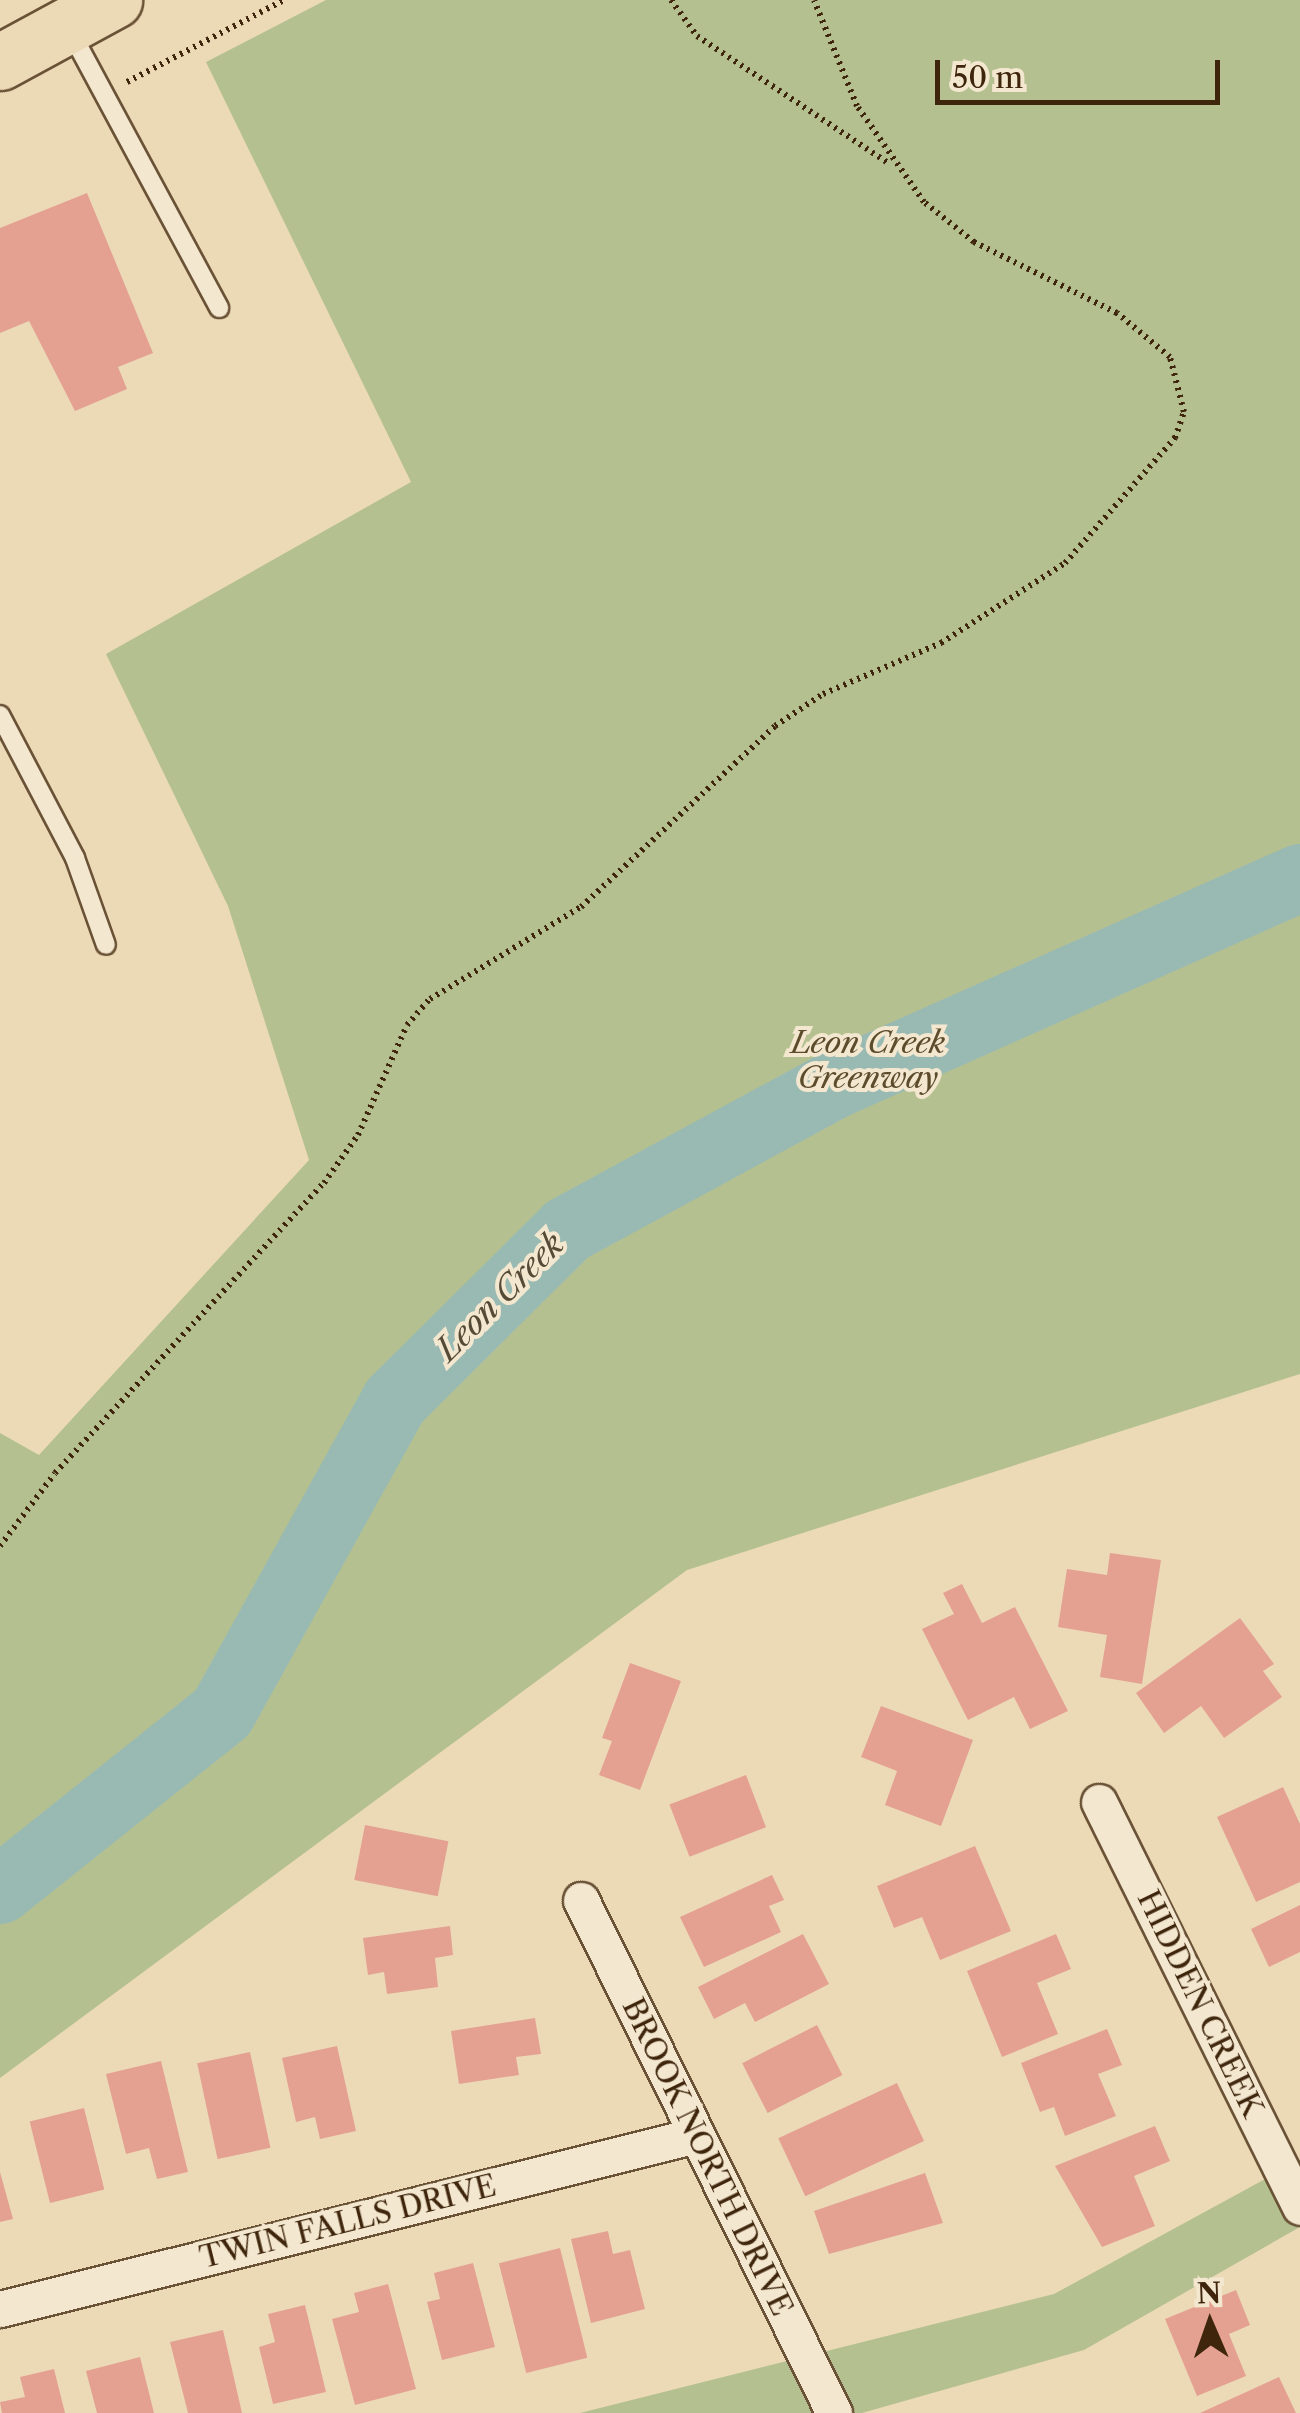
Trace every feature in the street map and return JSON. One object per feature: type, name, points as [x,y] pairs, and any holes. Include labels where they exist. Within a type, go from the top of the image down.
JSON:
[{"type":"main road","points":[[0,62],[90,12]]},
{"type":"street","name":"HIDDEN CREEK","points":[[1099,1802],[1300,2207]]},
{"type":"street","name":"BROOK NORTH DRIVE","points":[[581,1900],[834,2413]]},
{"type":"street","name":"TWIN FALLS DRIVE","points":[[0,2309],[697,2135]]},
{"type":"lane","points":[[90,12],[104,94],[219,308]]},
{"type":"lane","points":[[0,715],[74,858],[106,945]]},
{"type":"path","points":[[104,94],[284,0]]},
{"type":"path","points":[[0,1546],[54,1473],[324,1183],[358,1135],[407,1025],[430,999],[581,907],[775,726],[941,643],[1065,563],[1160,464],[1184,412],[1170,357],[1117,313],[974,242],[891,165],[697,36],[672,0]]},
{"type":"path","points":[[814,0],[891,165]]},
{"type":"green space","name":"Leon Creek Greenway","points":[[326,0],[1300,0],[1300,1374],[687,1570],[0,2078],[0,1433],[39,1455],[309,1160],[228,906],[106,654],[411,482],[206,62]]},
{"type":"green space","points":[[1300,2160],[1300,2227],[1084,2350],[862,2413],[580,2413],[1054,2294]]},
{"type":"building","points":[[87,193],[153,353],[118,367],[127,389],[75,411],[29,321],[0,333],[0,228]]},
{"type":"building","points":[[1110,1553],[1161,1560],[1142,1684],[1100,1677],[1107,1635],[1058,1627],[1067,1569],[1107,1575]]},
{"type":"building","points":[[962,1584],[982,1623],[1015,1607],[1068,1711],[1030,1729],[1014,1697],[968,1720],[922,1629],[954,1614],[943,1593]]},
{"type":"building","points":[[1240,1618],[1274,1664],[1263,1671],[1282,1697],[1224,1738],[1201,1706],[1164,1733],[1136,1693]]},
{"type":"building","points":[[630,1663],[681,1681],[640,1790],[599,1775],[612,1741],[602,1738]]},
{"type":"building","points":[[881,1706],[973,1740],[941,1826],[885,1805],[897,1771],[861,1757]]},
{"type":"building","points":[[746,1775],[766,1827],[690,1857],[669,1804]]},
{"type":"building","points":[[1283,1787],[1300,1824],[1300,1882],[1256,1902],[1217,1817]]},
{"type":"building","points":[[365,1825],[448,1841],[438,1896],[354,1880]]},
{"type":"building","points":[[975,1846],[1011,1931],[940,1960],[922,1917],[894,1928],[877,1886]]},
{"type":"building","points":[[772,1875],[784,1900],[769,1906],[781,1932],[704,1967],[680,1917]]},
{"type":"building","points":[[1300,1905],[1300,1952],[1269,1967],[1251,1929]]},
{"type":"building","points":[[450,1926],[453,1955],[435,1958],[438,1987],[387,1994],[384,1972],[368,1975],[363,1938]]},
{"type":"building","points":[[803,1934],[829,1984],[755,2022],[745,2003],[714,2019],[698,1987]]},
{"type":"building","points":[[1056,1934],[1071,1969],[1037,1983],[1058,2034],[1002,2057],[967,1971]]},
{"type":"building","points":[[535,2018],[541,2054],[516,2057],[519,2075],[459,2084],[451,2031]]},
{"type":"building","points":[[817,2025],[842,2075],[768,2113],[742,2063]]},
{"type":"building","points":[[1107,2029],[1122,2065],[1098,2074],[1116,2116],[1065,2136],[1054,2107],[1040,2112],[1021,2063]]},
{"type":"building","points":[[337,2046],[356,2131],[320,2139],[315,2117],[296,2122],[282,2058]]},
{"type":"building","points":[[250,2052],[270,2148],[218,2159],[197,2063]]},
{"type":"building","points":[[161,2061],[188,2172],[157,2179],[149,2148],[126,2154],[106,2074]]},
{"type":"building","points":[[897,2083],[924,2141],[805,2196],[778,2138]]},
{"type":"building","points":[[84,2108],[104,2190],[50,2203],[30,2122]]},
{"type":"building","points":[[1155,2126],[1170,2161],[1134,2176],[1155,2226],[1102,2247],[1055,2166]]},
{"type":"building","points":[[0,2172],[13,2219],[0,2222]]},
{"type":"building","points":[[925,2173],[943,2223],[829,2254],[814,2211]]},
{"type":"building","points":[[608,2231],[613,2254],[630,2250],[645,2309],[591,2323],[571,2239]]},
{"type":"building","points":[[560,2248],[587,2358],[526,2373],[499,2263]]},
{"type":"building","points":[[473,2263],[495,2347],[442,2360],[427,2302],[440,2299],[434,2273]]},
{"type":"building","points":[[388,2284],[416,2389],[355,2405],[332,2319],[359,2312],[354,2293]]},
{"type":"building","points":[[1236,2290],[1250,2325],[1229,2334],[1246,2376],[1197,2396],[1165,2319]]},
{"type":"building","points":[[305,2305],[326,2392],[273,2404],[259,2347],[275,2342],[268,2314]]},
{"type":"building","points":[[223,2330],[242,2413],[188,2413],[170,2342]]},
{"type":"building","points":[[140,2357],[154,2413],[97,2413],[86,2371]]},
{"type":"building","points":[[54,2369],[65,2413],[2,2413],[0,2402],[25,2397],[20,2377]]},
{"type":"building","points":[[1279,2377],[1296,2413],[1200,2413]]},
{"type":"waterway","name":"Leon Creek","points":[[0,1890],[222,1713],[395,1401],[567,1230],[834,1085],[1300,878]]}]
